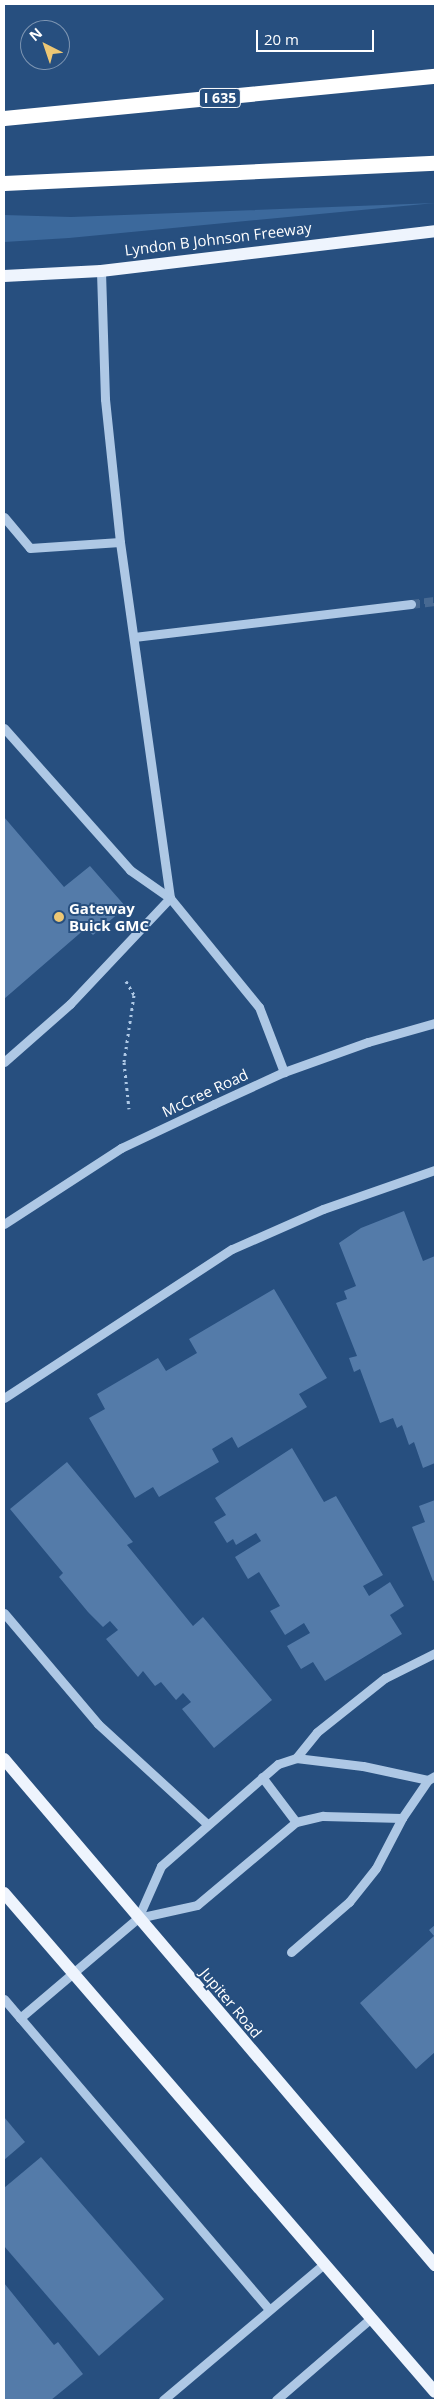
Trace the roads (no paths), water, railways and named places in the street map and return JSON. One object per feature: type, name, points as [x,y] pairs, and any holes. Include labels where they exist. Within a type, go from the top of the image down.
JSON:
[{"type":"highway","name":"I 635","points":[[4,118],[435,76]]},
{"type":"highway","points":[[4,183],[435,163]]},
{"type":"main road","name":"Lyndon B Johnson Freeway","points":[[4,276],[101,271],[435,232]]},
{"type":"main road","name":"Jupiter Road","points":[[4,1759],[435,2265]]},
{"type":"main road","points":[[4,1893],[435,2392]]},
{"type":"street","points":[[101,271],[105,399],[120,542],[170,898]]},
{"type":"street","points":[[4,517],[30,548],[120,542]]},
{"type":"street","points":[[134,637],[411,604]]},
{"type":"street","points":[[4,728],[130,870],[170,898],[259,1007],[284,1072]]},
{"type":"street","points":[[4,1062],[70,1004],[170,898]]},
{"type":"street","name":"McCree Road","points":[[4,1224],[121,1148],[284,1072],[368,1042],[435,1023]]},
{"type":"street","points":[[4,1398],[232,1249],[323,1209],[435,1170]]},
{"type":"street","points":[[4,1613],[98,1724],[207,1824]]},
{"type":"street","points":[[296,1758],[317,1732],[385,1678],[435,1653]]},
{"type":"street","points":[[138,1918],[161,1866],[278,1764],[296,1758],[363,1766],[432,1778],[402,1818],[376,1868],[349,1902],[291,1952]]},
{"type":"street","points":[[262,1778],[296,1822]]},
{"type":"street","points":[[20,2018],[138,1918],[196,1905],[296,1822],[323,1816],[402,1818]]},
{"type":"street","points":[[4,2000],[269,2309]]},
{"type":"street","points":[[163,2400],[325,2263]]},
{"type":"street","points":[[276,2400],[372,2318]]},
{"type":"tunnel","points":[[411,604],[435,601]]},
{"type":"place","name":"Gateway Buick GMC","points":[[59,917]]}]
